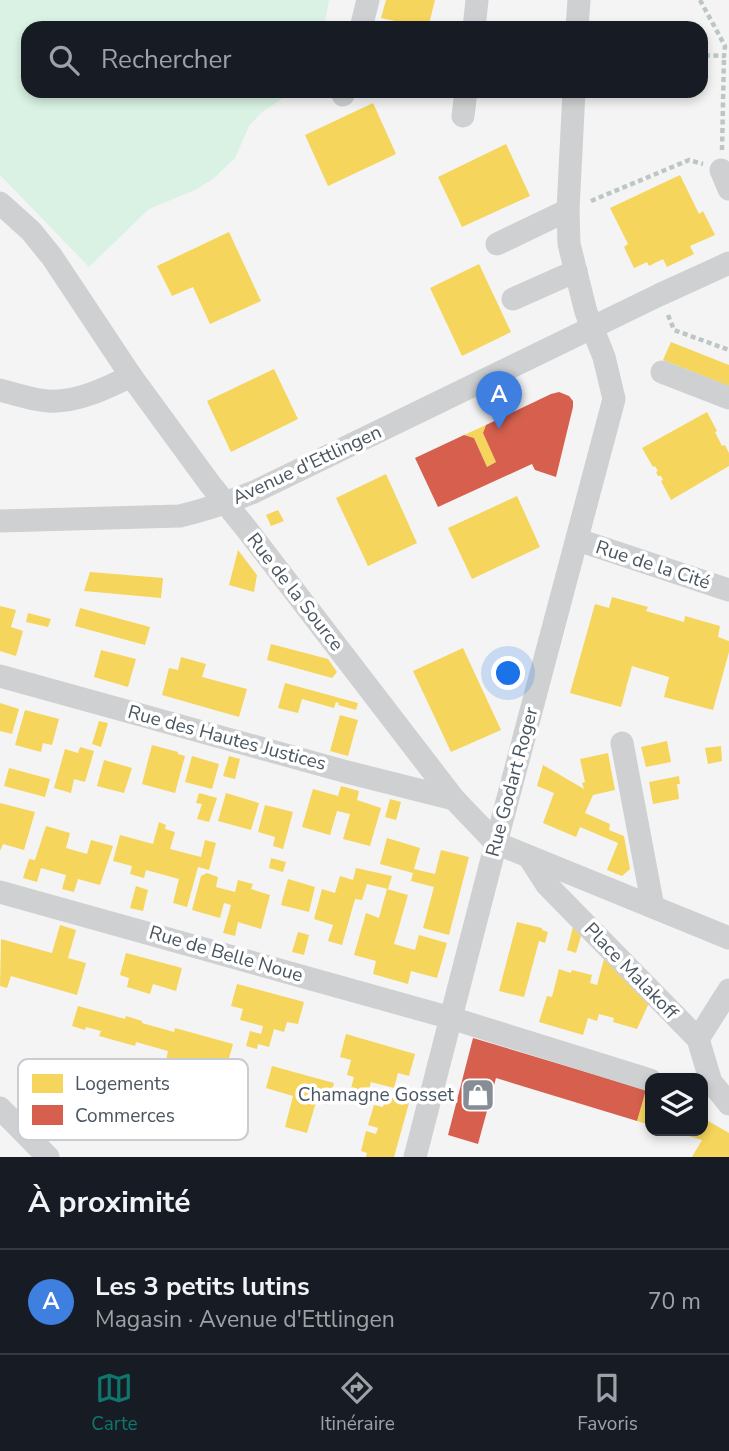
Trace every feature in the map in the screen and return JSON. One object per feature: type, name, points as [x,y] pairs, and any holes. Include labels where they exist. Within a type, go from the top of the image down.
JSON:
[{"type":"street","points":[[363,21],[368,0]]},
{"type":"street","points":[[475,21],[477,0]]},
{"type":"street","points":[[578,21],[579,0]]},
{"type":"street","points":[[463,116],[465,98]]},
{"type":"street","name":"Rue Godart Roger","points":[[415,1157],[614,399],[604,357],[586,312],[569,244],[574,98]]},
{"type":"street","name":"Rue de la Source","points":[[0,203],[31,231],[52,257],[131,376],[225,503],[454,799],[496,843]]},
{"type":"street","points":[[496,244],[568,210]]},
{"type":"street","name":"Avenue d'Ettlingen","points":[[0,521],[180,516],[204,511],[254,492],[729,263]]},
{"type":"street","points":[[513,299],[576,271]]},
{"type":"street","points":[[662,372],[729,398]]},
{"type":"street","points":[[0,390],[46,401],[61,401],[77,398],[131,376]]},
{"type":"street","name":"Rue de la Cité","points":[[578,540],[729,590]]},
{"type":"street","name":"Rue des Hautes Justices","points":[[0,676],[454,799]]},
{"type":"street","points":[[622,743],[653,907]]},
{"type":"street","points":[[496,843],[729,938]]},
{"type":"street","name":"Place Malakoff","points":[[529,857],[547,885],[698,1039]]},
{"type":"street","name":"Rue de Belle Noue","points":[[0,892],[452,1018],[645,1078]]},
{"type":"street","points":[[705,1073],[698,1039],[729,990]]},
{"type":"street","points":[[708,1084],[729,1104]]},
{"type":"street","points":[[0,1108],[18,1126]]},
{"type":"street","points":[[31,1140],[48,1157]]},
{"type":"path","points":[[568,210],[689,160],[725,180],[725,46],[700,0]]},
{"type":"path","points":[[708,55],[724,56]]},
{"type":"path","points":[[659,295],[674,330],[729,350]]},
{"type":"green space","points":[[0,0],[329,0],[325,21],[21,21],[21,98],[283,98],[261,113],[249,126],[235,158],[213,179],[195,190],[149,209],[89,267],[0,175]]},
{"type":"building: Logements","points":[[386,0],[435,0],[430,21],[395,21],[381,18]]},
{"type":"building: Logements","points":[[373,103],[396,154],[328,186],[305,135]]},
{"type":"building: Logements","points":[[506,144],[530,196],[462,227],[438,177]]},
{"type":"building: Logements","points":[[680,175],[699,214],[703,211],[715,235],[690,246],[694,254],[667,267],[663,259],[649,266],[647,262],[634,268],[624,247],[628,244],[610,208]]},
{"type":"building: Logements","points":[[229,232],[261,301],[210,324],[193,287],[172,296],[157,266]]},
{"type":"building: Logements","points":[[479,264],[511,332],[462,356],[430,288]]},
{"type":"building: Logements","points":[[671,342],[729,365],[729,386],[663,360]]},
{"type":"building: Logements","points":[[274,369],[298,419],[231,452],[207,401]]},
{"type":"building: Logements","points":[[707,412],[722,446],[725,445],[729,453],[729,466],[671,500],[661,476],[658,476],[658,471],[642,448]]},
{"type":"building: Logements","points":[[486,425],[483,433],[496,462],[487,467],[474,438],[464,435]]},
{"type":"building: Logements","points":[[386,474],[417,543],[368,566],[336,498]]},
{"type":"building: Logements","points":[[517,496],[540,547],[472,579],[448,528]]},
{"type":"building: Logements","points":[[278,510],[284,521],[271,526],[266,515]]},
{"type":"building: Logements","points":[[238,550],[257,575],[254,592],[229,585]]},
{"type":"building: Logements","points":[[90,572],[163,578],[161,598],[84,591]]},
{"type":"building: Logements","points":[[612,597],[648,607],[646,611],[684,622],[685,616],[720,626],[718,637],[729,641],[729,652],[713,710],[664,697],[669,677],[632,666],[621,707],[570,693],[595,604],[609,608]]},
{"type":"building: Logements","points":[[0,606],[16,610],[11,627],[23,631],[16,656],[0,651]]},
{"type":"building: Logements","points":[[80,608],[150,627],[145,645],[75,626]]},
{"type":"building: Logements","points":[[28,613],[51,619],[48,627],[26,622]]},
{"type":"building: Logements","points":[[271,644],[328,659],[337,672],[332,678],[267,660]]},
{"type":"building: Logements","points":[[463,648],[501,730],[451,752],[413,671]]},
{"type":"building: Logements","points":[[101,650],[136,659],[128,687],[94,677]]},
{"type":"building: Logements","points":[[181,657],[206,664],[202,677],[247,689],[239,717],[162,695],[169,668],[178,670]]},
{"type":"building: Logements","points":[[285,683],[358,703],[356,710],[336,702],[334,708],[302,699],[298,713],[278,708]]},
{"type":"building: Logements","points":[[0,703],[19,709],[12,734],[0,731]]},
{"type":"building: Logements","points":[[25,710],[59,719],[52,745],[43,743],[41,752],[15,745]]},
{"type":"building: Logements","points":[[340,715],[358,720],[348,756],[330,751]]},
{"type":"building: Logements","points":[[99,721],[108,723],[101,747],[92,744]]},
{"type":"building: Logements","points":[[667,741],[671,762],[646,767],[641,747]]},
{"type":"building: Logements","points":[[152,745],[185,756],[175,793],[142,784]]},
{"type":"building: Logements","points":[[721,746],[722,761],[708,764],[705,748]]},
{"type":"building: Logements","points":[[80,747],[94,751],[85,782],[74,779],[71,793],[54,788],[65,749],[78,753]]},
{"type":"building: Logements","points":[[608,753],[615,790],[593,795],[585,813],[610,824],[609,830],[624,836],[630,869],[622,876],[607,870],[618,843],[580,827],[576,837],[543,823],[554,793],[537,786],[543,765],[584,789],[580,759]]},
{"type":"building: Logements","points":[[192,756],[219,764],[212,789],[185,782]]},
{"type":"building: Logements","points":[[229,756],[240,759],[235,779],[223,776]]},
{"type":"building: Logements","points":[[104,760],[132,768],[124,793],[97,786]]},
{"type":"building: Logements","points":[[9,768],[50,779],[45,797],[4,786]]},
{"type":"building: Logements","points":[[679,776],[679,799],[653,804],[649,782]]},
{"type":"building: Logements","points":[[341,786],[359,791],[357,800],[381,808],[370,846],[343,839],[350,814],[337,811],[330,835],[302,827],[313,789],[338,796]]},
{"type":"building: Logements","points":[[199,793],[217,798],[209,822],[197,819],[202,804],[196,803]]},
{"type":"building: Logements","points":[[226,793],[259,803],[251,830],[218,821]]},
{"type":"building: Logements","points":[[390,799],[401,802],[396,820],[385,817]]},
{"type":"building: Logements","points":[[0,803],[35,812],[24,850],[3,844],[0,851]]},
{"type":"building: Logements","points":[[265,805],[293,812],[283,849],[273,846],[275,837],[258,832]]},
{"type":"building: Logements","points":[[159,822],[166,825],[165,829],[175,832],[170,849],[201,857],[205,840],[216,843],[209,870],[198,867],[187,907],[173,903],[179,879],[146,870],[144,878],[130,874],[132,866],[113,861],[120,835],[153,844]]},
{"type":"building: Logements","points":[[46,826],[70,833],[66,848],[87,854],[91,840],[113,846],[100,885],[78,879],[74,892],[62,889],[66,875],[41,868],[37,882],[23,878],[29,859],[35,860]]},
{"type":"building: Logements","points":[[387,838],[420,848],[414,869],[435,874],[441,850],[469,857],[449,935],[423,928],[434,887],[411,881],[413,873],[380,864]]},
{"type":"building: Logements","points":[[271,858],[286,862],[283,872],[269,868]]},
{"type":"building: Logements","points":[[356,868],[392,876],[388,889],[367,884],[362,900],[355,899],[342,945],[328,941],[333,925],[314,919],[322,889],[335,893],[340,876],[353,880]]},
{"type":"building: Logements","points":[[207,873],[218,877],[216,887],[235,892],[238,880],[253,884],[251,889],[270,895],[261,929],[238,922],[235,936],[223,933],[231,905],[224,903],[220,918],[192,910],[201,876]]},
{"type":"building: Logements","points":[[288,879],[315,887],[309,912],[281,905]]},
{"type":"building: Logements","points":[[136,886],[148,890],[143,911],[130,908]]},
{"type":"building: Logements","points":[[387,889],[408,895],[394,944],[415,950],[419,935],[447,943],[437,978],[411,971],[408,984],[373,974],[376,961],[354,955],[366,913],[379,918]]},
{"type":"building: Logements","points":[[517,922],[548,932],[545,943],[539,941],[524,997],[499,991]]},
{"type":"building: Logements","points":[[60,925],[76,930],[68,958],[86,963],[77,995],[11,976],[7,988],[0,986],[1,939],[52,953]]},
{"type":"building: Logements","points":[[573,927],[581,936],[576,953],[567,950]]},
{"type":"building: Logements","points":[[298,932],[309,935],[304,955],[292,952]]},
{"type":"building: Logements","points":[[126,953],[182,968],[176,991],[153,984],[150,994],[127,987],[129,978],[120,975]]},
{"type":"building: Logements","points":[[604,959],[649,1003],[637,1029],[613,1022],[614,1018],[599,1014],[597,1021],[588,1018],[583,1035],[539,1022],[547,996],[552,997],[559,969],[592,975],[590,983],[597,985]]},
{"type":"building: Logements","points":[[237,984],[304,1002],[298,1024],[287,1022],[284,1032],[274,1029],[269,1047],[258,1044],[257,1049],[246,1046],[250,1031],[261,1034],[263,1026],[240,1020],[243,1009],[231,1006]]},
{"type":"building: Logements","points":[[78,1006],[125,1019],[126,1016],[174,1032],[175,1028],[233,1044],[229,1059],[166,1059],[168,1051],[136,1042],[135,1046],[99,1036],[101,1031],[72,1026]]},
{"type":"building: Logements","points":[[346,1034],[415,1054],[409,1076],[398,1073],[394,1088],[371,1082],[367,1097],[350,1092],[354,1077],[347,1075],[351,1060],[340,1057]]},
{"type":"building: Logements","points":[[272,1066],[334,1083],[328,1105],[316,1102],[307,1133],[285,1127],[293,1096],[266,1088]]},
{"type":"building: Logements","points":[[645,1093],[645,1123],[637,1121]]},
{"type":"building: Logements","points":[[386,1096],[409,1103],[394,1157],[366,1157],[367,1153],[361,1151],[366,1131],[376,1134],[378,1128],[368,1125],[374,1105],[383,1107]]},
{"type":"building: Logements","points":[[708,1121],[729,1133],[729,1157],[692,1157],[702,1140],[689,1136],[708,1136]]},
{"type":"building: Commerces","points":[[559,392],[569,396],[573,407],[556,477],[535,470],[532,464],[438,507],[415,458],[464,435],[474,438],[487,467],[496,462],[483,433],[486,425]]},
{"type":"building: Commerces","points":[[473,1038],[645,1090],[637,1121],[496,1078],[478,1144],[448,1135]]},
{"type":"place","name":"Les 3 petits lutins","points":[[499,429]]},
{"type":"place","name":"Chamagne Gosset","points":[[478,1095]]}]
